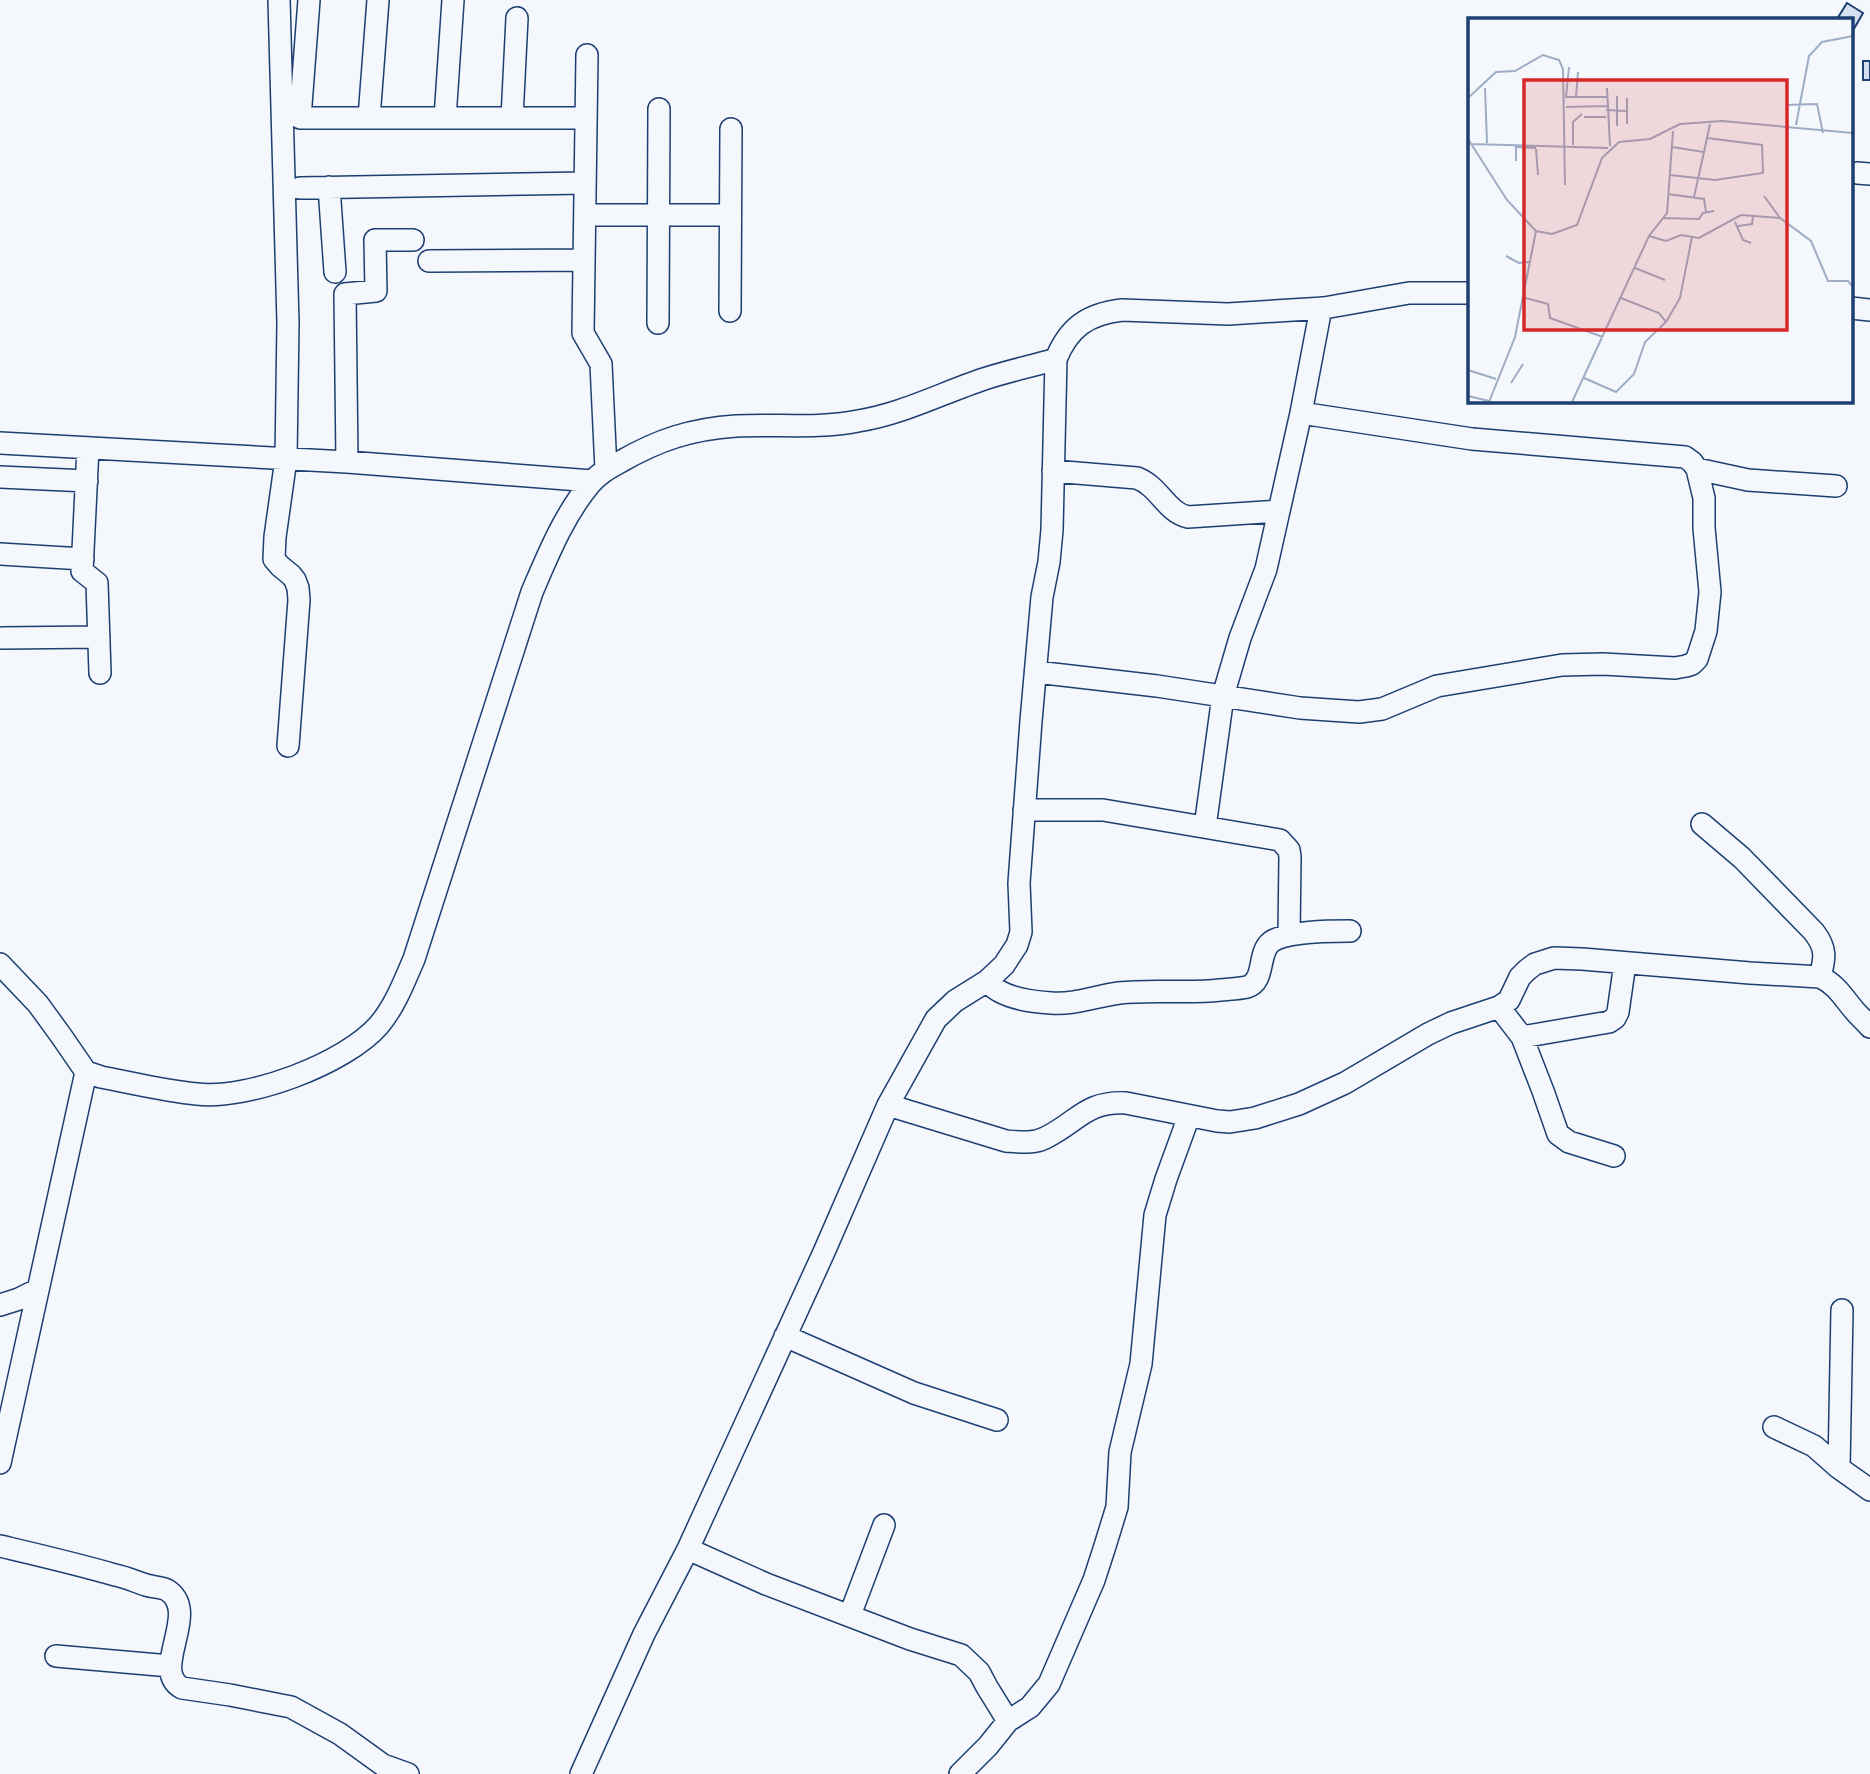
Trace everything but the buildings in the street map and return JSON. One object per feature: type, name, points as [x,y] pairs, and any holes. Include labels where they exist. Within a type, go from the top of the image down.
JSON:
[{"type":"street","points":[[279,0],[288,323],[286,459],[274,559],[291,575],[298,588],[299,600],[288,746]]},
{"type":"street","points":[[309,0],[300,118],[586,118]]},
{"type":"street","points":[[369,118],[378,0]]},
{"type":"street","points":[[445,118],[453,0]]},
{"type":"street","points":[[512,118],[517,18]]},
{"type":"street","points":[[587,55],[583,333],[601,364],[599,475]]},
{"type":"street","points":[[658,323],[659,109]]},
{"type":"street","points":[[730,129],[730,312]]},
{"type":"street","points":[[300,188],[585,183]]},
{"type":"street","points":[[329,187],[335,272]]},
{"type":"street","points":[[585,215],[730,215]]},
{"type":"street","points":[[347,462],[345,294],[376,291],[375,240],[413,240]]},
{"type":"street","points":[[429,261],[584,260]]},
{"type":"street","points":[[581,1774],[644,1634],[688,1549],[888,1105],[936,1019],[955,1001],[986,981],[1012,956],[1021,932],[1019,883],[1024,810],[1042,597],[1052,530],[1056,359],[1063,343],[1084,322],[1106,312],[1122,310],[1228,314],[1321,308],[1409,293],[1468,293]]},
{"type":"street","points":[[1205,827],[1223,696],[1240,638],[1266,569],[1321,308]]},
{"type":"street","points":[[0,964],[38,1004],[86,1072],[198,1095],[259,1088],[285,1081],[331,1060],[378,1026],[395,1002],[414,959],[532,592],[550,549],[576,505],[599,475],[636,453],[673,436],[703,429],[737,426],[837,425],[861,421],[891,414],[985,378],[1056,359]]},
{"type":"street","points":[[1036,672],[1157,686],[1300,708],[1359,712],[1382,709],[1437,686],[1562,665],[1675,668],[1692,664],[1697,659],[1706,631],[1710,592],[1704,498],[1697,469],[1685,457],[1472,439],[1301,413]]},
{"type":"street","points":[[0,443],[599,475]]},
{"type":"street","points":[[88,449],[82,571],[97,583],[100,673]]},
{"type":"street","points":[[1697,469],[1748,480],[1836,486]]},
{"type":"street","points":[[1053,471],[1137,478],[1154,488],[1176,512],[1188,517],[1279,511]]},
{"type":"street","points":[[0,477],[87,481]]},
{"type":"street","points":[[0,554],[83,559]]},
{"type":"street","points":[[2,638],[99,637]]},
{"type":"street","points":[[1024,810],[1103,810],[1280,841],[1286,845],[1290,857],[1289,935]]},
{"type":"street","points":[[1702,824],[1742,858],[1822,942],[1824,950],[1820,977]]},
{"type":"street","points":[[986,981],[998,991],[1021,999],[1052,1003],[1073,1003],[1117,993],[1239,988],[1250,986],[1257,977],[1264,952],[1272,942],[1289,935],[1350,932]]},
{"type":"street","points":[[888,1105],[1006,1141],[1023,1142],[1045,1138],[1090,1108],[1112,1102],[1216,1121],[1242,1121],[1299,1104],[1345,1083],[1428,1034],[1451,1023],[1499,1007],[1509,1000],[1520,977],[1527,970],[1554,958],[1820,977],[1837,988],[1870,1027]]},
{"type":"street","points":[[1522,1037],[1609,1022],[1615,1018],[1625,963]]},
{"type":"street","points":[[1499,1007],[1522,1037],[1558,1134],[1569,1142],[1614,1157]]},
{"type":"street","points":[[0,1463],[86,1072]]},
{"type":"street","points":[[960,1774],[1008,1721],[1030,1707],[1049,1684],[1094,1580],[1117,1507],[1120,1452],[1141,1364],[1155,1215],[1189,1116]]},
{"type":"street","points":[[0,1305],[37,1290]]},
{"type":"street","points":[[1839,1468],[1842,1310]]},
{"type":"street","points":[[785,1336],[914,1393],[998,1420]]},
{"type":"street","points":[[1774,1427],[1814,1446],[1870,1490]]},
{"type":"street","points":[[850,1615],[884,1525]]},
{"type":"street","points":[[0,1546],[167,1590],[177,1601],[180,1619],[170,1666],[172,1680],[182,1688],[291,1707],[340,1734],[383,1765],[408,1774]]},
{"type":"street","points":[[688,1549],[766,1584],[910,1639],[961,1655],[979,1672],[1008,1721]]},
{"type":"street","points":[[56,1656],[170,1666]]}]
